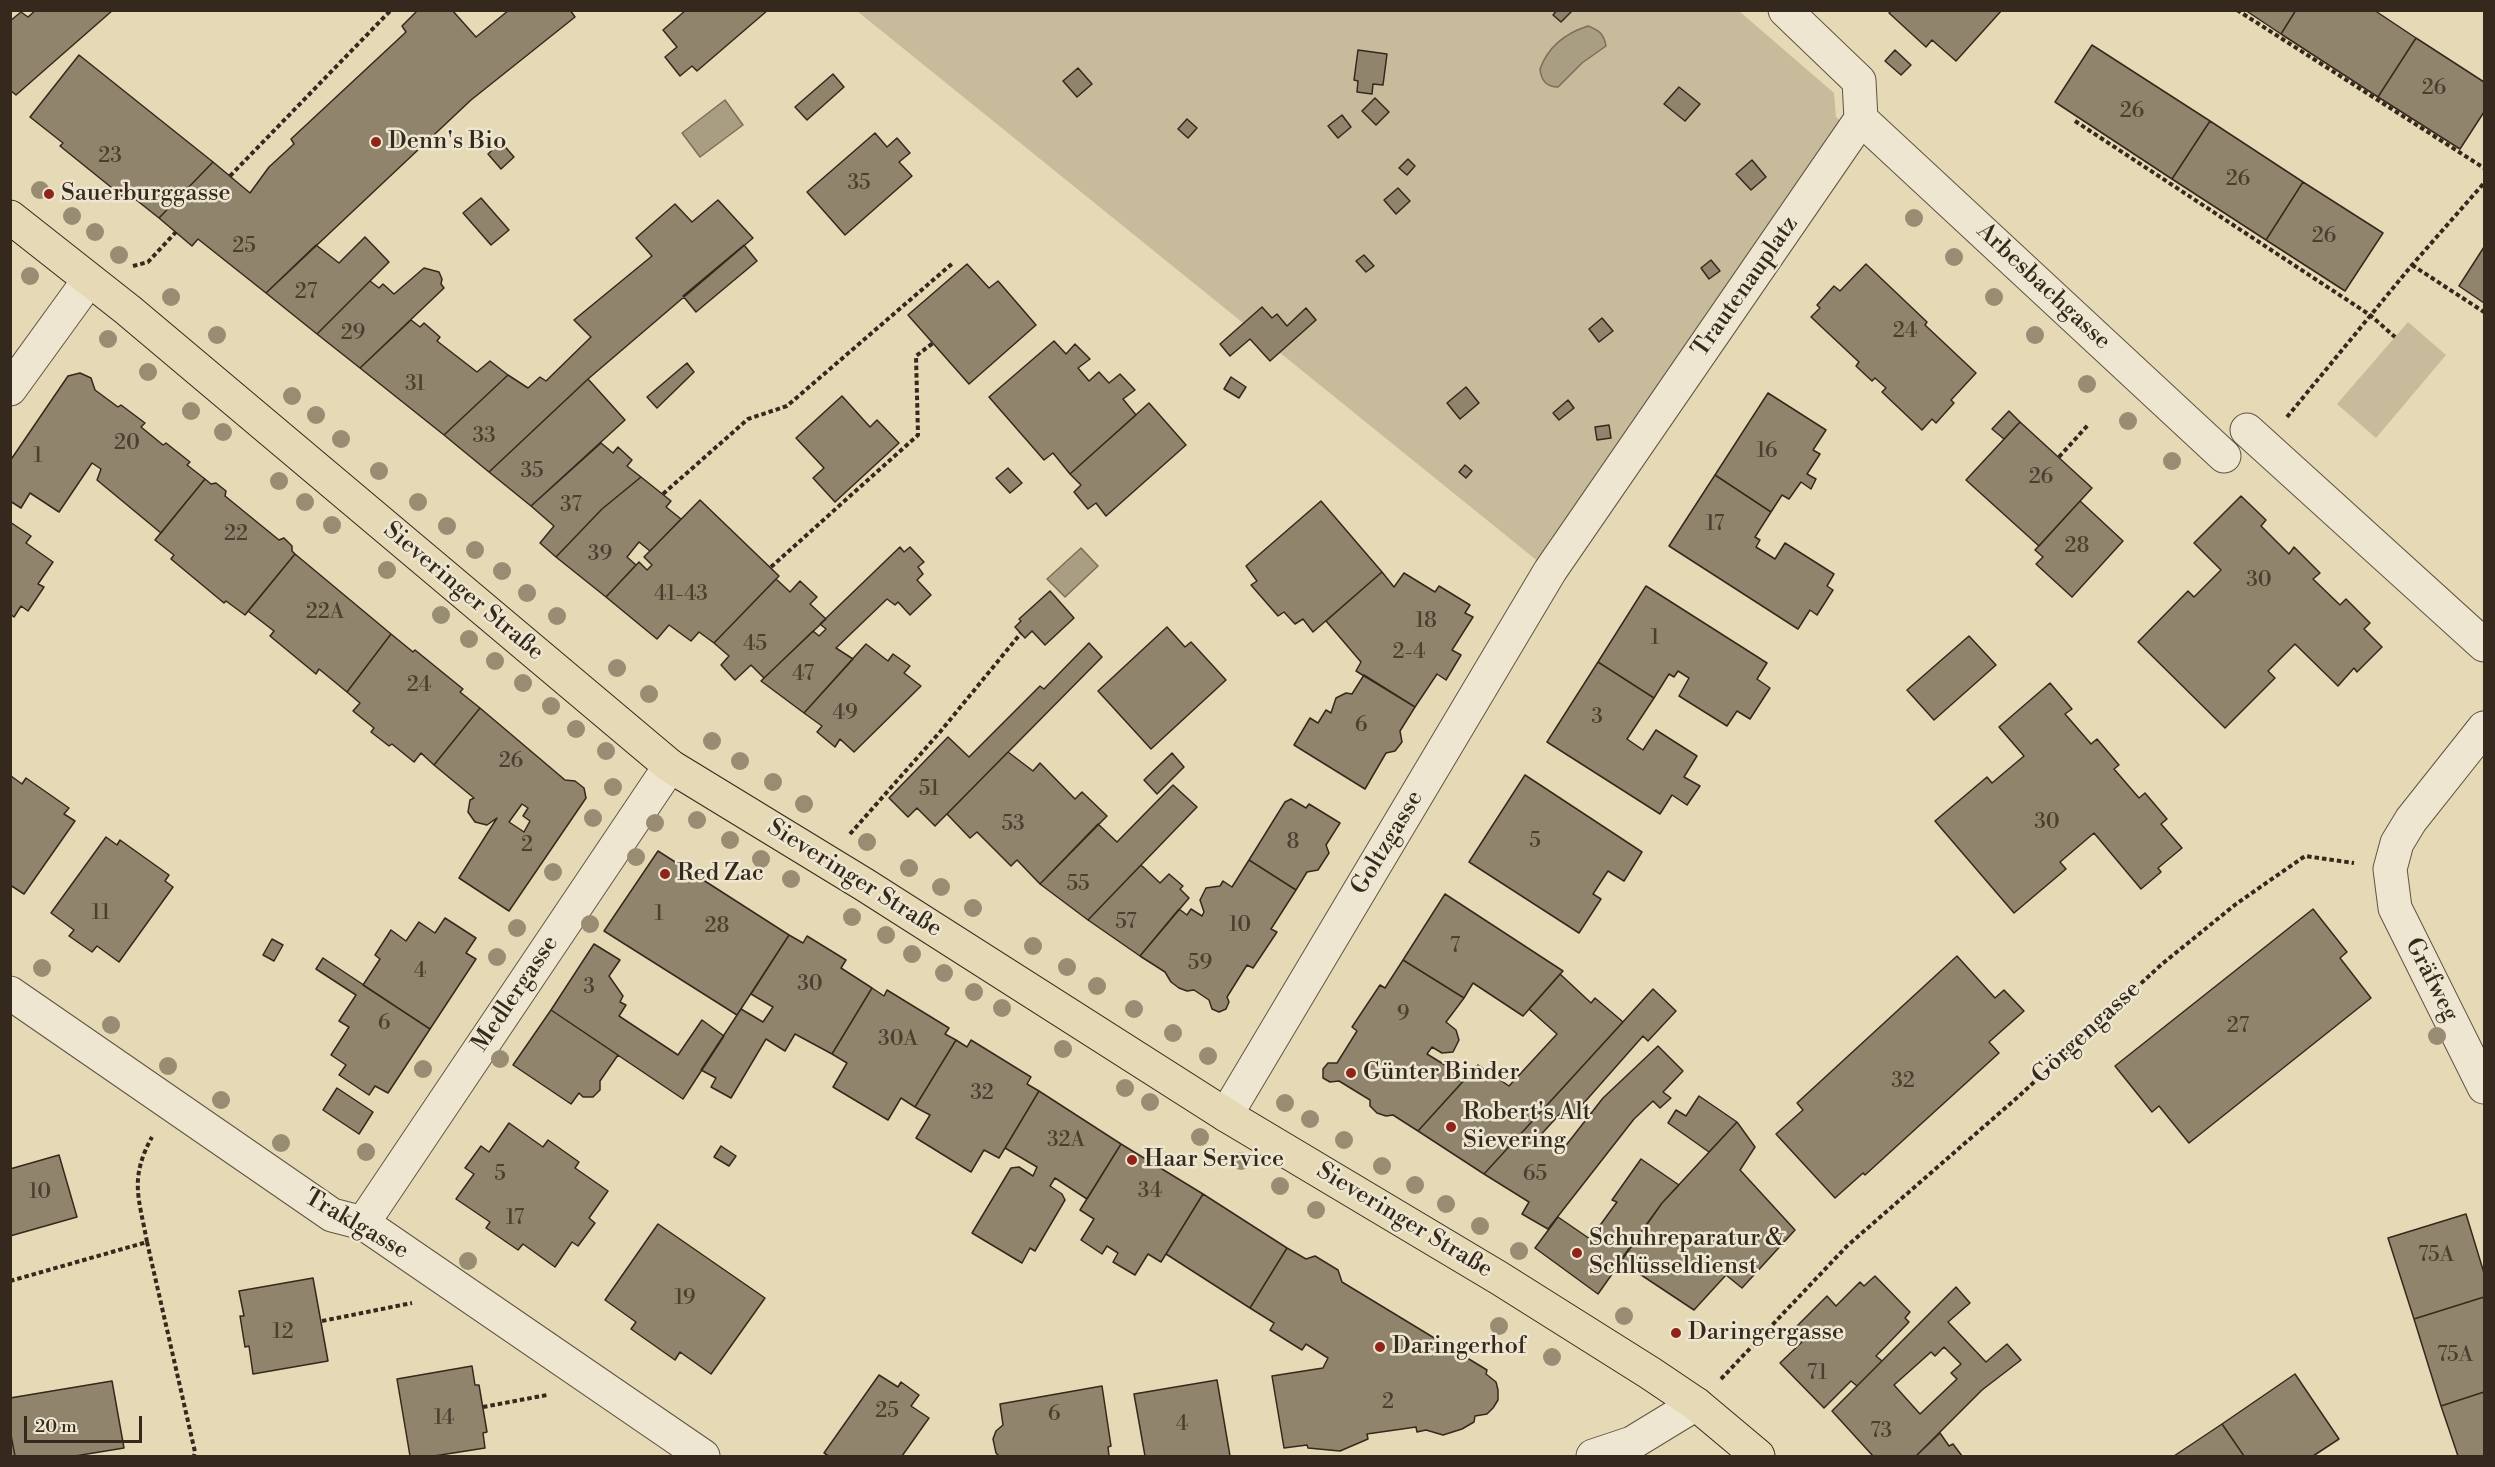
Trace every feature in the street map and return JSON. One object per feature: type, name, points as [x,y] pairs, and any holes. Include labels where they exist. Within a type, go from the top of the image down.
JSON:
[{"type":"main road","name":"Sieveringer Straße","points":[[10,217],[89,280],[670,765],[826,861],[1226,1115],[1499,1278],[1696,1404],[1758,1456]]},
{"type":"street","points":[[1785,10],[1859,81],[1861,119]]},
{"type":"street","name":"Arbesbachgasse","points":[[1861,119],[2224,456]]},
{"type":"street","name":"Trautenauplatz","points":[[1550,571],[1861,119]]},
{"type":"street","points":[[10,389],[89,280]]},
{"type":"street","points":[[2255,437],[2484,645]]},
{"type":"street","name":"Goltzgasse","points":[[1226,1115],[1550,571]]},
{"type":"street","points":[[2390,869],[2397,843],[2411,820],[2484,728]]},
{"type":"street","name":"Medlergasse","points":[[363,1223],[670,765]]},
{"type":"street","name":"Gräfweg","points":[[2390,869],[2395,908],[2484,1087]]},
{"type":"street","name":"Traklgasse","points":[[10,993],[332,1215],[363,1223],[703,1456]]},
{"type":"street","points":[[1593,1456],[1632,1443],[1696,1404]]},
{"type":"path","points":[[230,176],[391,10]]},
{"type":"path","points":[[2237,10],[2484,168]]},
{"type":"path","points":[[2075,121],[2370,315],[2395,337]]},
{"type":"path","points":[[2255,437],[2370,315],[2484,183]]},
{"type":"path","points":[[89,280],[148,262],[176,232]]},
{"type":"path","points":[[663,494],[748,419],[787,406],[954,262]]},
{"type":"path","points":[[2412,265],[2484,312]]},
{"type":"path","points":[[771,567],[918,435],[916,356],[933,343]]},
{"type":"path","points":[[2059,457],[2088,425]]},
{"type":"path","points":[[826,861],[940,732],[1021,633]]},
{"type":"path","name":"Görgengasse","points":[[1696,1404],[1847,1246],[2019,1096],[2162,964],[2236,904],[2305,856],[2390,869]]},
{"type":"path","points":[[173,1106],[152,1137],[139,1166],[137,1191],[195,1452],[194,1456]]},
{"type":"path","points":[[10,1281],[147,1242]]},
{"type":"path","points":[[322,1321],[464,1292]]},
{"type":"path","points":[[483,1407],[600,1385]]},
{"type":"shaded area","points":[[857,11],[1739,11],[1834,93],[1836,117],[1854,131],[1550,571]]},
{"type":"shaded area","points":[[1588,26],[1600,33],[1606,46],[1582,63],[1558,87],[1547,84],[1543,80],[1540,69],[1543,61],[1565,37]]},
{"type":"shaded area","points":[[725,100],[743,125],[700,157],[682,133]]},
{"type":"shaded area","points":[[2408,322],[2446,355],[2376,438],[2337,404]]},
{"type":"shaded area","points":[[1081,548],[1098,566],[1065,597],[1047,579]]},
{"type":"building","points":[[36,10],[113,10],[16,95],[10,90],[10,21],[21,12],[28,17]]},
{"type":"building","points":[[418,10],[452,10],[476,37],[509,10],[570,10],[575,17],[471,100],[266,293],[198,239],[192,246],[159,218],[213,162],[250,193],[269,167],[294,144],[291,139],[406,32],[402,26]]},
{"type":"building","points":[[686,10],[768,10],[697,71],[692,66],[680,76],[665,57],[677,47],[663,30]]},
{"type":"building","points":[[1557,10],[1573,10],[1561,22],[1553,15]]},
{"type":"building","points":[[1892,10],[2002,10],[1956,61],[1932,40],[1926,47],[1889,13]]},
{"type":"building","points":[[2245,10],[2296,10],[2281,34]]},
{"type":"building","points":[[2296,10],[2374,10],[2416,38],[2378,97],[2281,34]]},
{"type":"building","points":[[2416,38],[2484,82],[2484,112],[2460,149],[2378,97]]},
{"type":"building","points":[[2092,45],[2210,121],[2172,179],[2055,102]]},
{"type":"building","points":[[1358,50],[1387,54],[1383,85],[1373,84],[1372,94],[1357,92],[1358,81],[1354,80]]},
{"type":"building","points":[[1895,50],[1911,65],[1901,75],[1885,61]]},
{"type":"building","points":[[79,55],[213,162],[159,218],[125,191],[122,196],[60,146],[63,143],[30,117]]},
{"type":"building","points":[[1078,68],[1092,84],[1077,97],[1063,81]]},
{"type":"building","points":[[833,74],[844,87],[807,120],[795,107]]},
{"type":"building","points":[[1679,87],[1700,104],[1685,121],[1664,104]]},
{"type":"building","points":[[1375,98],[1389,112],[1376,125],[1362,111]]},
{"type":"building","points":[[1342,115],[1351,127],[1338,138],[1328,126]]},
{"type":"building","points":[[1187,119],[1197,128],[1188,138],[1178,129]]},
{"type":"building","points":[[2210,121],[2303,182],[2266,240],[2172,179]]},
{"type":"building","points":[[875,133],[887,147],[897,138],[910,153],[899,162],[912,176],[845,235],[807,192]]},
{"type":"building","points":[[501,142],[514,157],[501,169],[488,154]]},
{"type":"building","points":[[1408,159],[1415,166],[1407,175],[1399,168]]},
{"type":"building","points":[[1752,160],[1766,177],[1751,190],[1736,174]]},
{"type":"building","points":[[2303,182],[2383,233],[2345,291],[2266,240]]},
{"type":"building","points":[[1398,188],[1410,201],[1396,214],[1384,200]]},
{"type":"building","points":[[481,198],[509,230],[491,245],[463,213]]},
{"type":"building","points":[[718,200],[753,238],[588,379],[489,472],[444,435],[508,375],[528,388],[540,377],[546,381],[591,337],[574,320],[652,256],[636,238],[675,204],[692,222]]},
{"type":"building","points":[[365,237],[389,262],[317,334],[266,293],[316,245],[339,263]]},
{"type":"building","points":[[744,245],[757,261],[696,312],[683,296]]},
{"type":"building","points":[[2484,247],[2484,303],[2459,286]]},
{"type":"building","points":[[1364,255],[1374,266],[1366,272],[1356,261]]},
{"type":"building","points":[[1711,260],[1720,271],[1709,279],[1701,268]]},
{"type":"building","points":[[967,264],[989,288],[998,281],[1036,325],[969,384],[908,315]]},
{"type":"building","points":[[1866,264],[1927,322],[1925,325],[1976,373],[1951,400],[1954,403],[1936,423],[1932,419],[1922,430],[1882,392],[1886,388],[1875,378],[1872,381],[1856,366],[1859,362],[1811,317],[1820,308],[1817,305],[1834,286],[1840,291]]},
{"type":"building","points":[[424,268],[439,272],[444,288],[360,368],[317,334],[370,281],[379,288],[383,284],[394,294]]},
{"type":"building","points":[[1262,307],[1272,318],[1277,314],[1287,326],[1306,308],[1316,320],[1270,361],[1250,339],[1230,356],[1220,344]]},
{"type":"building","points":[[1602,318],[1613,331],[1599,342],[1589,329]]},
{"type":"building","points":[[411,320],[420,327],[424,323],[440,337],[437,341],[477,372],[490,361],[508,375],[444,435],[360,368]]},
{"type":"building","points":[[1054,341],[1066,354],[1075,344],[1090,359],[1078,368],[1089,381],[1099,372],[1109,383],[1120,374],[1135,390],[1123,399],[1136,415],[1070,474],[1053,453],[1044,460],[989,397]]},
{"type":"building","points":[[687,363],[694,372],[657,408],[647,397]]},
{"type":"building","points":[[80,373],[91,378],[95,390],[118,407],[121,405],[145,423],[141,427],[163,445],[166,443],[190,462],[187,465],[205,479],[161,533],[97,480],[101,469],[92,463],[59,512],[30,493],[21,508],[10,501],[10,461],[68,376]]},
{"type":"building","points":[[1231,377],[1246,387],[1239,398],[1224,389]]},
{"type":"building","points":[[588,379],[625,420],[531,506],[489,472]]},
{"type":"building","points":[[1466,387],[1479,403],[1460,419],[1447,403]]},
{"type":"building","points":[[1768,393],[1826,430],[1813,450],[1820,454],[1807,474],[1816,479],[1811,489],[1801,482],[1789,499],[1782,495],[1771,512],[1715,475]]},
{"type":"building","points":[[842,396],[870,427],[877,420],[899,443],[835,502],[813,478],[824,468],[796,438]]},
{"type":"building","points":[[1568,400],[1574,408],[1559,420],[1553,413]]},
{"type":"building","points":[[1149,403],[1186,445],[1106,516],[1096,503],[1088,509],[1074,492],[1081,485],[1070,474]]},
{"type":"building","points":[[2009,411],[2020,422],[2004,439],[1992,429]]},
{"type":"building","points":[[2020,422],[2092,488],[2039,546],[1966,480]]},
{"type":"building","points":[[1609,425],[1611,438],[1597,440],[1595,427]]},
{"type":"building","points":[[601,443],[613,453],[618,447],[632,460],[627,466],[641,477],[602,509],[556,557],[540,543],[554,526],[531,506]]},
{"type":"building","points":[[1465,465],[1472,471],[1466,478],[1459,472]]},
{"type":"building","points":[[1008,468],[1022,483],[1010,493],[996,478]]},
{"type":"building","points":[[1715,475],[1771,512],[1755,537],[1760,540],[1756,547],[1775,559],[1785,543],[1834,574],[1827,586],[1833,590],[1817,615],[1810,610],[1798,629],[1669,546]]},
{"type":"building","points":[[641,477],[671,501],[666,507],[681,519],[650,551],[639,542],[627,557],[636,565],[606,597],[556,557],[602,509]]},
{"type":"building","points":[[205,479],[211,484],[216,483],[226,491],[225,496],[279,540],[284,538],[292,546],[295,554],[245,615],[226,601],[224,603],[171,559],[174,555],[155,540]]},
{"type":"building","points":[[2241,496],[2266,520],[2261,526],[2289,554],[2294,547],[2320,573],[2313,579],[2340,605],[2346,599],[2370,623],[2364,629],[2382,647],[2357,672],[2354,668],[2338,686],[2295,644],[2268,671],[2275,678],[2225,728],[2138,642],[2188,591],[2194,597],[2221,570],[2194,543]]},
{"type":"building","points":[[700,500],[779,576],[714,643],[699,632],[691,641],[669,625],[657,639],[606,597],[639,562],[647,570],[652,565],[644,557]]},
{"type":"building","points":[[1321,501],[1382,572],[1313,632],[1303,619],[1295,624],[1284,612],[1278,616],[1251,585],[1257,581],[1246,566]]},
{"type":"building","points":[[2080,501],[2123,541],[2072,597],[2036,564],[2043,557],[2035,550]]},
{"type":"building","points":[[10,522],[31,536],[26,543],[53,562],[38,584],[44,587],[28,611],[21,606],[14,617],[10,614]]},
{"type":"building","points":[[900,547],[904,552],[910,547],[924,562],[918,567],[923,574],[917,580],[931,595],[910,615],[898,602],[895,605],[887,599],[836,648],[853,659],[804,713],[761,681],[813,631],[819,636],[826,629],[820,624]]},
{"type":"building","points":[[295,554],[391,634],[347,692],[319,669],[316,674],[270,636],[274,631],[248,611]]},
{"type":"building","points":[[1382,572],[1394,587],[1404,573],[1435,592],[1439,586],[1470,605],[1465,613],[1473,617],[1452,650],[1461,655],[1446,680],[1437,674],[1415,707],[1356,671],[1361,662],[1326,621]]},
{"type":"building","points":[[776,579],[790,592],[800,581],[817,597],[810,604],[826,619],[764,678],[751,665],[735,680],[721,665],[729,656],[714,643]]},
{"type":"building","points":[[1646,586],[1767,663],[1757,679],[1770,688],[1750,719],[1737,711],[1727,726],[1679,696],[1689,678],[1678,671],[1674,677],[1669,674],[1654,698],[1598,662]]},
{"type":"building","points":[[1050,591],[1074,618],[1045,645],[1032,631],[1025,638],[1015,627],[1021,621],[1019,619]]},
{"type":"building","points":[[1167,627],[1185,647],[1191,642],[1226,680],[1151,749],[1098,691]]},
{"type":"building","points":[[391,634],[413,652],[415,650],[463,689],[460,692],[480,708],[434,765],[421,753],[414,762],[392,744],[389,746],[371,732],[374,728],[353,711],[360,703],[347,692]]},
{"type":"building","points":[[1969,636],[1996,665],[1934,720],[1907,690]]},
{"type":"building","points":[[1089,643],[1102,657],[935,826],[917,808],[908,817],[889,798],[948,737],[969,757],[1040,686],[1044,689]]},
{"type":"building","points":[[866,644],[888,661],[893,654],[910,666],[904,673],[921,686],[854,752],[840,739],[835,747],[817,732],[822,726],[804,713]]},
{"type":"building","points":[[1598,662],[1654,698],[1627,739],[1643,750],[1656,730],[1697,756],[1684,777],[1700,786],[1687,805],[1672,795],[1660,814],[1547,742]]},
{"type":"building","points":[[1364,675],[1415,707],[1400,731],[1402,742],[1395,751],[1386,753],[1365,789],[1294,745],[1310,718],[1318,723],[1326,710],[1331,713],[1336,698],[1346,693],[1352,694]]},
{"type":"building","points":[[2050,683],[2072,709],[2065,714],[2091,744],[2097,739],[2119,765],[2114,769],[2139,798],[2145,793],[2167,819],[2161,824],[2182,848],[2158,868],[2161,872],[2141,889],[2094,833],[2060,862],[2066,869],[2014,913],[1935,821],[1987,777],[1992,783],[2024,756],[1999,727]]},
{"type":"building","points":[[480,708],[565,780],[575,781],[584,788],[586,798],[509,911],[459,878],[497,818],[487,825],[475,822],[468,812],[470,800],[474,798],[434,765]],"holes":[[[522,804],[528,808],[523,816],[530,821],[524,832],[509,822]]]},
{"type":"building","points":[[1008,752],[1033,771],[1040,763],[1075,799],[1082,792],[1107,816],[1040,884],[1017,860],[1011,866],[977,832],[970,838],[947,814]]},
{"type":"building","points":[[1172,753],[1184,767],[1157,794],[1144,780]]},
{"type":"building","points":[[1525,775],[1642,852],[1624,881],[1608,871],[1593,894],[1601,899],[1579,933],[1469,862]]},
{"type":"building","points":[[11,776],[22,784],[26,778],[69,808],[64,814],[75,821],[24,894],[10,885]]},
{"type":"building","points":[[1173,785],[1197,807],[1088,920],[1040,884],[1098,824],[1117,842]]},
{"type":"building","points":[[1291,799],[1306,808],[1309,804],[1340,823],[1326,845],[1329,853],[1318,870],[1307,872],[1296,890],[1249,860],[1285,802]]},
{"type":"building","points":[[106,837],[117,845],[120,840],[169,875],[165,881],[173,887],[119,962],[97,946],[92,952],[69,936],[74,930],[51,913]]},
{"type":"building","points":[[658,851],[789,935],[737,1015],[604,931]]},
{"type":"building","points":[[1249,860],[1296,890],[1271,929],[1277,932],[1253,968],[1247,965],[1227,997],[1229,1002],[1226,1009],[1219,1012],[1212,1009],[1209,1000],[1194,990],[1187,991],[1179,988],[1171,982],[1165,972],[1140,956],[1179,909],[1187,915],[1191,909],[1202,916],[1204,912],[1200,900],[1206,888],[1220,886],[1223,881],[1232,887]]},
{"type":"building","points":[[1141,865],[1160,883],[1169,874],[1183,886],[1180,889],[1189,898],[1140,956],[1088,920]]},
{"type":"building","points":[[1445,894],[1563,971],[1523,1016],[1473,983],[1464,998],[1403,960]]},
{"type":"building","points":[[2313,909],[2347,952],[2340,958],[2371,998],[2189,1143],[2159,1106],[2152,1112],[2115,1066]]},
{"type":"building","points":[[445,918],[476,938],[466,953],[476,959],[430,1029],[363,985],[380,959],[375,955],[391,930],[406,941],[419,922],[435,933]]},
{"type":"building","points":[[789,935],[803,943],[807,936],[846,960],[841,968],[872,988],[832,1054],[795,1034],[785,1051],[766,1039],[731,1098],[711,1087],[716,1078],[701,1070],[741,1009],[763,1022],[773,1007],[751,994]]},
{"type":"building","points":[[272,939],[283,945],[274,961],[263,955]]},
{"type":"building","points":[[594,944],[620,960],[609,976],[623,996],[620,1002],[626,1005],[619,1016],[678,1055],[702,1020],[724,1036],[683,1099],[551,1010]]},
{"type":"building","points":[[1957,956],[1995,998],[2004,990],[2024,1011],[1989,1042],[1999,1053],[1865,1175],[1863,1173],[1835,1198],[1776,1134],[1803,1110],[1797,1103]]},
{"type":"building","points":[[323,958],[430,1029],[388,1093],[375,1086],[369,1095],[339,1075],[346,1065],[331,1055],[349,1027],[339,1021],[356,995],[316,969]]},
{"type":"building","points":[[1403,960],[1464,998],[1446,1022],[1456,1030],[1459,1040],[1453,1052],[1442,1053],[1432,1047],[1427,1054],[1466,1078],[1418,1131],[1393,1115],[1386,1116],[1377,1113],[1370,1106],[1370,1100],[1339,1081],[1330,1082],[1323,1078],[1323,1069],[1328,1063],[1337,1063],[1357,1031],[1352,1027],[1380,985],[1385,988]]},
{"type":"building","points":[[1560,974],[1591,1003],[1595,998],[1623,1022],[1484,1174],[1418,1131],[1478,1065],[1509,1086],[1557,1034],[1529,1009]]},
{"type":"building","points":[[872,988],[884,996],[887,990],[949,1028],[945,1034],[956,1040],[915,1107],[901,1098],[888,1120],[833,1087],[847,1063],[832,1054]]},
{"type":"building","points":[[1653,989],[1676,1011],[1648,1041],[1643,1036],[1575,1113],[1567,1106],[1537,1139],[1560,1153],[1603,1098],[1658,1046],[1683,1071],[1663,1092],[1671,1098],[1660,1108],[1653,1101],[1634,1119],[1548,1229],[1522,1214],[1529,1202],[1484,1174]]},
{"type":"building","points":[[551,1010],[618,1055],[600,1081],[600,1090],[593,1097],[583,1097],[579,1093],[571,1104],[513,1065]]},
{"type":"building","points":[[956,1040],[967,1047],[971,1040],[1031,1077],[1027,1084],[1039,1091],[999,1158],[984,1150],[971,1172],[916,1138],[930,1115],[915,1107]]},
{"type":"building","points":[[337,1088],[373,1112],[359,1134],[323,1110]]},
{"type":"building","points":[[1039,1091],[1121,1144],[1087,1199],[1055,1178],[1050,1186],[1062,1194],[1065,1200],[1035,1251],[1030,1248],[1022,1263],[972,1233],[1011,1168],[1019,1167],[1033,1176],[1037,1167],[1005,1148]]},
{"type":"building","points":[[1699,1096],[1737,1122],[1709,1152],[1668,1123],[1676,1110],[1686,1116]]},
{"type":"building","points":[[1737,1122],[1755,1147],[1740,1170],[1795,1230],[1742,1288],[1726,1275],[1694,1310],[1620,1261],[1662,1203]]},
{"type":"building","points":[[509,1123],[543,1147],[548,1140],[579,1162],[575,1168],[608,1191],[589,1218],[595,1223],[578,1246],[572,1242],[555,1267],[523,1244],[518,1250],[486,1228],[490,1222],[456,1199],[474,1174],[465,1168],[481,1146],[489,1152]]},
{"type":"building","points":[[1121,1144],[1203,1194],[1161,1262],[1148,1254],[1135,1275],[1113,1262],[1118,1253],[1107,1246],[1102,1254],[1081,1240],[1094,1219],[1080,1210]]},
{"type":"building","points":[[721,1146],[736,1156],[729,1166],[714,1157]]},
{"type":"building","points":[[59,1155],[77,1217],[10,1236],[10,1169]]},
{"type":"building","points":[[1641,1159],[1679,1185],[1662,1203],[1598,1294],[1535,1248],[1558,1217],[1590,1239],[1617,1202],[1612,1200]]},
{"type":"building","points":[[1203,1194],[1287,1248],[1250,1308],[1166,1254]]},
{"type":"building","points":[[2466,1214],[2484,1273],[2484,1297],[2414,1319],[2388,1238]]},
{"type":"building","points":[[658,1224],[765,1298],[711,1374],[680,1352],[675,1360],[631,1329],[636,1322],[605,1300]]},
{"type":"building","name":"Daringerhof","points":[[1287,1248],[1306,1259],[1315,1256],[1338,1270],[1342,1282],[1487,1370],[1486,1374],[1496,1382],[1498,1390],[1498,1400],[1493,1408],[1487,1414],[1475,1416],[1474,1422],[1462,1429],[1443,1435],[1426,1430],[1417,1432],[1416,1427],[1367,1434],[1368,1439],[1340,1451],[1308,1448],[1307,1445],[1284,1448],[1272,1376],[1323,1368],[1328,1358],[1306,1344],[1302,1350],[1270,1330],[1274,1323],[1250,1308]]},
{"type":"building","points":[[1875,1276],[1910,1312],[1905,1318],[1909,1322],[1876,1356],[1882,1361],[1857,1386],[1851,1381],[1824,1408],[1780,1363],[1802,1342],[1792,1331],[1827,1296],[1836,1306],[1860,1282],[1864,1286]]},
{"type":"building","points":[[313,1278],[328,1361],[253,1374],[249,1346],[245,1347],[240,1316],[244,1316],[239,1291]]},
{"type":"building","points":[[1956,1287],[1970,1303],[1948,1322],[1986,1362],[2007,1344],[2021,1360],[1982,1390],[1916,1456],[1873,1456],[1832,1411]],"holes":[[[1944,1347],[1961,1364],[1951,1373],[1957,1379],[1920,1414],[1894,1385],[1931,1352],[1935,1356]]]},
{"type":"building","points":[[2484,1297],[2484,1392],[2441,1406],[2414,1319]]},
{"type":"building","points":[[472,1366],[475,1385],[479,1385],[487,1432],[483,1433],[485,1448],[434,1456],[410,1456],[397,1379]]},
{"type":"building","points":[[2295,1374],[2339,1439],[2313,1456],[2244,1456],[2222,1424]]},
{"type":"building","points":[[879,1375],[898,1387],[901,1382],[919,1395],[911,1406],[929,1418],[902,1456],[829,1456],[824,1453]]},
{"type":"building","points":[[1217,1380],[1230,1456],[1145,1456],[1134,1394]]},
{"type":"building","points":[[112,1381],[124,1448],[75,1456],[15,1456],[10,1430],[10,1398]]},
{"type":"building","points":[[1102,1386],[1111,1446],[1108,1447],[1109,1456],[999,1456],[996,1453],[993,1439],[996,1431],[1003,1425],[1000,1404]]},
{"type":"building","points":[[2484,1392],[2484,1456],[2458,1456],[2441,1406]]},
{"type":"building","points":[[2222,1424],[2244,1456],[2174,1456]]},
{"type":"building","points":[[10,1430],[15,1456],[10,1456]]},
{"type":"building","points":[[1940,1433],[1949,1446],[1953,1444],[1962,1456],[1916,1456]]},
{"type":"place","name":"Denn's Bio","points":[[376,142]]},
{"type":"place","name":"Sauerburggasse","points":[[49,194]]},
{"type":"place","name":"Red Zac","points":[[665,874]]},
{"type":"place","name":"Günter Binder","points":[[1351,1073]]},
{"type":"place","name":"Robert's Alt Sievering","points":[[1451,1127]]},
{"type":"place","name":"Haar Service","points":[[1132,1160]]},
{"type":"place","name":"Schuhreparatur & Schlüsseldienst","points":[[1577,1253]]},
{"type":"place","name":"Daringergasse","points":[[1676,1333]]},
{"type":"place","name":"Daringerhof","points":[[1380,1347]]}]
